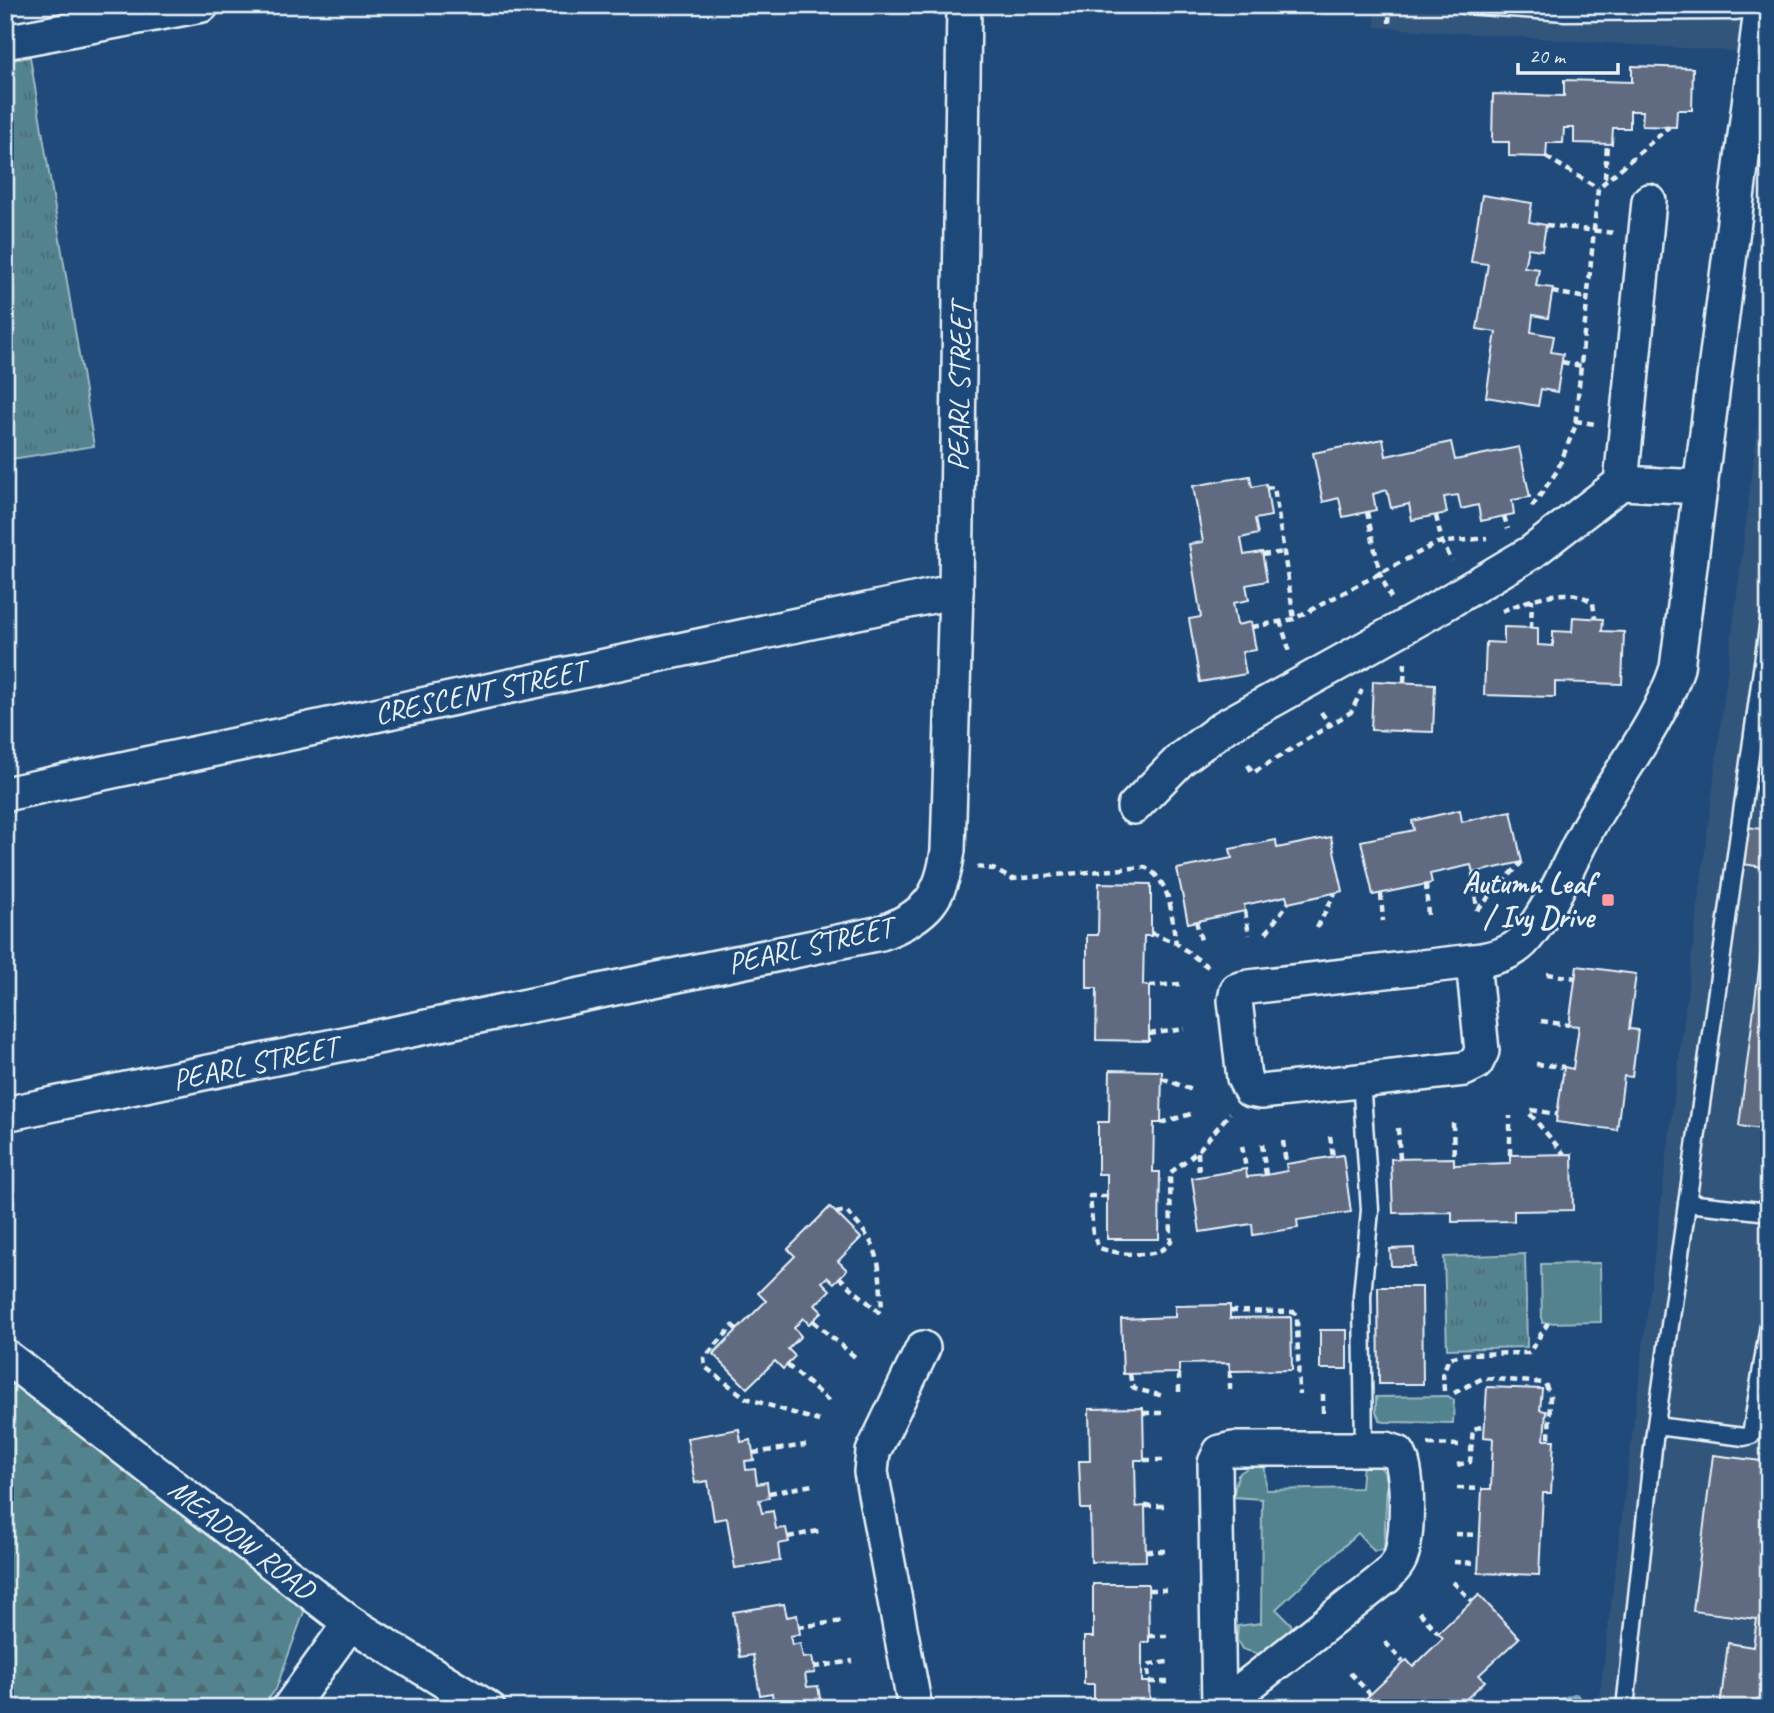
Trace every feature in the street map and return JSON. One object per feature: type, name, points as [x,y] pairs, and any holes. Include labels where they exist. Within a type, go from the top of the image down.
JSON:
[{"type":"street","points":[[5,42],[202,5]]},
{"type":"street","name":"PEARL STREET","points":[[6,1110],[881,933],[906,923],[928,907],[944,877],[948,850],[956,592],[964,5]]},
{"type":"street","points":[[1474,961],[1482,1051],[1476,1063],[1464,1069],[1261,1092],[1250,1090],[1244,1078],[1235,1000],[1237,990],[1474,961],[1493,959],[1524,941],[1557,894],[1591,821],[1667,698],[1677,668],[1764,8]]},
{"type":"street","points":[[1621,483],[1649,201]]},
{"type":"street","points":[[1134,807],[1181,759],[1224,727],[1405,627],[1532,552],[1621,483],[1701,487]]},
{"type":"street","name":"CRESCENT STREET","points":[[5,794],[956,592]]},
{"type":"street","points":[[915,1708],[870,1472],[873,1452],[923,1348]]},
{"type":"street","name":"MEADOW ROAD","points":[[5,1356],[350,1623],[488,1708]]},
{"type":"street","points":[[1233,1449],[1387,1449],[1398,1454],[1405,1465],[1404,1540],[1400,1561],[1386,1577],[1219,1708],[1215,1463],[1220,1452],[1233,1449]]},
{"type":"street","points":[[289,1708],[350,1623]]},
{"type":"lane","points":[[1465,5],[1764,8]]},
{"type":"lane","points":[[1625,1708],[1656,1426],[1769,620]]},
{"type":"lane","points":[[1361,1080],[1370,1210],[1362,1296],[1364,1450]]},
{"type":"lane","points":[[1687,1203],[1769,1212]]},
{"type":"lane","points":[[1656,1426],[1744,1437],[1751,1435],[1769,1325]]},
{"type":"path","points":[[1389,23],[1390,5]]},
{"type":"path","points":[[1529,511],[1544,493],[1570,444],[1581,366],[1598,188],[1669,127]]},
{"type":"path","points":[[1605,180],[1606,144]]},
{"type":"path","points":[[1546,157],[1598,188]]},
{"type":"path","points":[[1546,225],[1593,230]]},
{"type":"path","points":[[1552,292],[1587,298]]},
{"type":"path","points":[[1562,362],[1581,366]]},
{"type":"path","points":[[1266,488],[1274,487],[1294,619]]},
{"type":"path","points":[[1367,512],[1380,573]]},
{"type":"path","points":[[1436,516],[1442,542]]},
{"type":"path","points":[[1504,516],[1509,533]]},
{"type":"path","points":[[1252,626],[1294,619],[1442,542],[1496,538]]},
{"type":"path","points":[[1262,555],[1284,552]]},
{"type":"path","points":[[1497,613],[1550,596],[1587,598],[1593,603],[1595,618]]},
{"type":"path","points":[[1531,628],[1532,600]]},
{"type":"path","points":[[1280,621],[1284,638]]},
{"type":"path","points":[[1396,660],[1405,655],[1404,682]]},
{"type":"path","points":[[1248,765],[1253,773],[1351,712],[1360,693],[1369,684]]},
{"type":"path","points":[[1473,873],[1477,910],[1522,862]]},
{"type":"path","points":[[969,867],[984,866],[1012,879],[1145,867],[1156,873],[1165,884],[1176,943]]},
{"type":"path","points":[[1426,884],[1428,916]]},
{"type":"path","points":[[1317,928],[1335,893]]},
{"type":"path","points":[[1381,894],[1384,921]]},
{"type":"path","points":[[1266,933],[1288,903]]},
{"type":"path","points":[[1245,911],[1249,935]]},
{"type":"path","points":[[1196,921],[1201,940]]},
{"type":"path","points":[[1151,933],[1176,943],[1237,990]]},
{"type":"path","points":[[1547,974],[1576,978]]},
{"type":"path","points":[[1149,986],[1180,984]]},
{"type":"path","points":[[1541,1021],[1569,1025]]},
{"type":"path","points":[[1149,1034],[1185,1030]]},
{"type":"path","points":[[1536,1063],[1564,1067]]},
{"type":"path","points":[[1162,1078],[1192,1090]]},
{"type":"path","points":[[1107,1196],[1090,1196],[1093,1234],[1099,1248],[1111,1252],[1160,1253],[1167,1248],[1171,1241],[1170,1173],[1198,1151],[1250,1090]]},
{"type":"path","points":[[1557,1114],[1531,1112],[1564,1154]]},
{"type":"path","points":[[1161,1123],[1194,1113]]},
{"type":"path","points":[[1510,1116],[1510,1155]]},
{"type":"path","points":[[1453,1122],[1454,1158]]},
{"type":"path","points":[[1398,1128],[1400,1159]]},
{"type":"path","points":[[1330,1136],[1333,1157]]},
{"type":"path","points":[[1283,1141],[1286,1164]]},
{"type":"path","points":[[1262,1144],[1266,1175]]},
{"type":"path","points":[[1242,1146],[1246,1170]]},
{"type":"path","points":[[1198,1151],[1199,1177]]},
{"type":"path","points":[[836,1213],[845,1211],[874,1243],[878,1254],[881,1311],[839,1278]]},
{"type":"path","points":[[1230,1311],[1294,1311],[1297,1319],[1299,1394]]},
{"type":"path","points":[[813,1321],[855,1357]]},
{"type":"path","points":[[1444,1391],[1443,1373],[1449,1358],[1465,1354],[1533,1350],[1548,1323]]},
{"type":"path","points":[[737,1330],[733,1326],[704,1358],[705,1367],[747,1398],[820,1421]]},
{"type":"path","points":[[787,1365],[830,1402]]},
{"type":"path","points":[[1230,1371],[1230,1395]]},
{"type":"path","points":[[1179,1373],[1179,1396]]},
{"type":"path","points":[[1130,1374],[1135,1389],[1164,1396]]},
{"type":"path","points":[[1454,1393],[1483,1378],[1545,1382],[1550,1396],[1549,1440]]},
{"type":"path","points":[[1143,1413],[1164,1413]]},
{"type":"path","points":[[1457,1465],[1470,1462],[1473,1429],[1485,1426]]},
{"type":"path","points":[[753,1453],[806,1445]]},
{"type":"path","points":[[1144,1460],[1165,1460]]},
{"type":"path","points":[[769,1493],[813,1485]]},
{"type":"path","points":[[1457,1488],[1482,1489]]},
{"type":"path","points":[[1144,1506],[1166,1506]]},
{"type":"path","points":[[788,1537],[823,1531]]},
{"type":"path","points":[[1455,1534],[1480,1535]]},
{"type":"path","points":[[1146,1551],[1166,1551]]},
{"type":"path","points":[[1454,1562],[1479,1563]]},
{"type":"path","points":[[1453,1582],[1472,1602]]},
{"type":"path","points":[[1149,1590],[1166,1590]]},
{"type":"path","points":[[1419,1612],[1438,1633]]},
{"type":"path","points":[[799,1628],[844,1621]]},
{"type":"path","points":[[1149,1636],[1167,1636]]},
{"type":"path","points":[[1385,1642],[1403,1662]]},
{"type":"path","points":[[814,1667],[853,1661]]},
{"type":"path","points":[[1168,1662],[1154,1662],[1148,1667],[1149,1682],[1168,1682]]},
{"type":"path","points":[[1350,1673],[1370,1694]]},
{"type":"path","points":[[858,1708],[864,1707]]},
{"type":"shaded area","points":[[1375,5],[1769,5],[1769,54],[1375,27]]},
{"type":"shaded area","points":[[1769,341],[1769,1708],[1598,1708],[1764,377]]},
{"type":"green space","points":[[30,57],[94,446],[5,460],[5,61]]},
{"type":"green space","points":[[1525,1254],[1527,1347],[1447,1349],[1444,1257]]},
{"type":"green space","points":[[1600,1263],[1601,1322],[1542,1323],[1541,1264]]},
{"type":"green space","points":[[5,1375],[306,1606],[276,1689],[261,1708],[101,1708],[85,1697],[76,1708],[5,1708]]},
{"type":"green space","points":[[1448,1396],[1454,1400],[1453,1423],[1385,1422],[1380,1421],[1376,1412],[1376,1397]]},
{"type":"green space","points":[[1375,1462],[1383,1470],[1387,1480],[1384,1550],[1374,1551],[1358,1533],[1276,1609],[1291,1624],[1292,1631],[1262,1655],[1242,1649],[1237,1640],[1238,1626],[1261,1623],[1262,1499],[1233,1497],[1238,1474],[1254,1464],[1262,1465],[1265,1469],[1266,1490],[1361,1488],[1363,1463]]},
{"type":"building","points":[[1632,66],[1693,68],[1692,110],[1677,110],[1676,127],[1642,126],[1643,111],[1630,111],[1630,128],[1613,128],[1612,144],[1574,143],[1574,128],[1564,128],[1563,143],[1547,143],[1546,157],[1509,156],[1509,142],[1492,142],[1493,94],[1564,96],[1564,80],[1632,82]]},
{"type":"building","points":[[1482,195],[1532,203],[1529,222],[1546,225],[1542,250],[1528,248],[1524,267],[1539,269],[1536,286],[1553,288],[1548,318],[1533,315],[1531,332],[1554,336],[1551,352],[1563,354],[1557,392],[1541,389],[1538,406],[1486,397],[1496,332],[1477,329],[1488,264],[1471,262]]},
{"type":"building","points":[[1383,439],[1386,456],[1451,442],[1455,460],[1519,447],[1530,497],[1512,500],[1514,514],[1481,521],[1478,505],[1461,509],[1458,495],[1444,497],[1447,513],[1412,520],[1409,504],[1391,508],[1387,490],[1373,494],[1376,510],[1343,517],[1339,498],[1323,502],[1313,453]]},
{"type":"building","points":[[1250,476],[1252,487],[1266,484],[1271,516],[1255,519],[1258,534],[1241,538],[1244,555],[1262,552],[1267,581],[1246,585],[1249,600],[1233,603],[1237,625],[1251,622],[1256,650],[1242,652],[1246,674],[1200,682],[1189,619],[1201,617],[1189,544],[1203,542],[1193,486]]},
{"type":"building","points":[[1573,617],[1603,619],[1602,631],[1624,632],[1622,684],[1555,682],[1555,697],[1484,695],[1486,642],[1504,643],[1504,627],[1538,628],[1538,645],[1553,646],[1553,631],[1572,632]]},
{"type":"building","points":[[1373,681],[1435,684],[1433,732],[1371,730]]},
{"type":"building","points":[[1460,810],[1462,822],[1511,811],[1522,862],[1473,873],[1471,865],[1430,874],[1432,883],[1373,895],[1361,841],[1414,830],[1412,821]]},
{"type":"building","points":[[1747,827],[1769,830],[1769,868],[1743,864]]},
{"type":"building","points":[[1331,837],[1343,891],[1288,903],[1286,896],[1244,905],[1245,911],[1188,923],[1177,869],[1232,858],[1230,849],[1276,840],[1277,848]]},
{"type":"building","points":[[1099,883],[1151,884],[1151,936],[1144,936],[1143,985],[1149,986],[1149,1041],[1096,1040],[1097,988],[1087,988],[1087,935],[1098,935]]},
{"type":"building","points":[[1769,891],[1769,1130],[1739,1126]]},
{"type":"building","points":[[1577,966],[1636,974],[1629,1029],[1638,1030],[1632,1077],[1624,1076],[1617,1130],[1556,1122],[1564,1067],[1573,1069],[1579,1026],[1569,1025]]},
{"type":"building","points":[[1110,1070],[1162,1071],[1161,1123],[1154,1123],[1153,1172],[1160,1172],[1159,1239],[1107,1239],[1107,1174],[1098,1174],[1098,1122],[1109,1122]]},
{"type":"building","points":[[1572,1154],[1573,1210],[1514,1211],[1514,1221],[1452,1222],[1452,1212],[1393,1213],[1391,1159],[1454,1158],[1454,1165],[1510,1163],[1510,1155]]},
{"type":"building","points":[[1343,1155],[1351,1212],[1297,1220],[1298,1228],[1253,1235],[1252,1224],[1200,1232],[1192,1178],[1246,1169],[1247,1177],[1266,1175],[1287,1171],[1286,1164]]},
{"type":"building","points":[[830,1207],[861,1238],[838,1261],[847,1270],[834,1283],[827,1277],[822,1282],[830,1290],[815,1305],[822,1312],[809,1324],[803,1318],[794,1328],[801,1336],[788,1349],[795,1356],[783,1369],[775,1361],[747,1388],[713,1354],[766,1301],[758,1293],[795,1256],[788,1249]]},
{"type":"building","points":[[1414,1248],[1415,1266],[1391,1266],[1390,1249]]},
{"type":"building","points":[[1378,1287],[1422,1287],[1423,1384],[1379,1384]]},
{"type":"building","points":[[1230,1305],[1230,1318],[1291,1317],[1292,1370],[1230,1371],[1229,1363],[1179,1364],[1179,1373],[1123,1374],[1121,1319],[1175,1317],[1175,1306]]},
{"type":"building","points":[[1320,1330],[1347,1330],[1347,1369],[1320,1369]]},
{"type":"building","points":[[1487,1387],[1542,1389],[1540,1410],[1546,1411],[1544,1440],[1554,1440],[1551,1493],[1543,1493],[1539,1575],[1478,1573],[1482,1489],[1491,1489],[1493,1438],[1484,1437]]},
{"type":"building","points":[[1143,1408],[1144,1460],[1135,1460],[1136,1507],[1145,1506],[1146,1561],[1091,1562],[1090,1509],[1081,1509],[1079,1461],[1090,1461],[1089,1409]]},
{"type":"building","points":[[739,1429],[741,1442],[751,1440],[754,1460],[745,1461],[746,1470],[755,1469],[757,1484],[767,1482],[769,1498],[759,1500],[762,1513],[773,1511],[776,1529],[786,1528],[789,1542],[778,1544],[780,1561],[735,1568],[727,1518],[714,1520],[708,1481],[695,1483],[687,1438]]},
{"type":"building","points":[[1713,1455],[1769,1462],[1769,1708],[1720,1708],[1728,1643],[1753,1647],[1757,1619],[1693,1611]]},
{"type":"building","points":[[1093,1584],[1148,1584],[1149,1642],[1142,1642],[1142,1682],[1149,1682],[1150,1708],[1094,1708],[1094,1684],[1084,1684],[1084,1637],[1093,1637]]},
{"type":"building","points":[[1479,1595],[1519,1638],[1479,1675],[1485,1681],[1457,1708],[1369,1708],[1363,1701],[1407,1660],[1413,1667],[1443,1638],[1438,1633]]},
{"type":"building","points":[[784,1604],[787,1617],[797,1615],[800,1634],[790,1636],[792,1645],[800,1643],[803,1658],[812,1657],[815,1673],[805,1674],[807,1687],[818,1686],[821,1704],[832,1702],[832,1708],[774,1708],[772,1693],[760,1695],[753,1655],[740,1657],[733,1612]]},
{"type":"waterway","points":[[1547,1708],[1575,1698]]},
{"type":"place","name":"Autumn Leaf / Ivy Drive","points":[[1608,900]]}]
